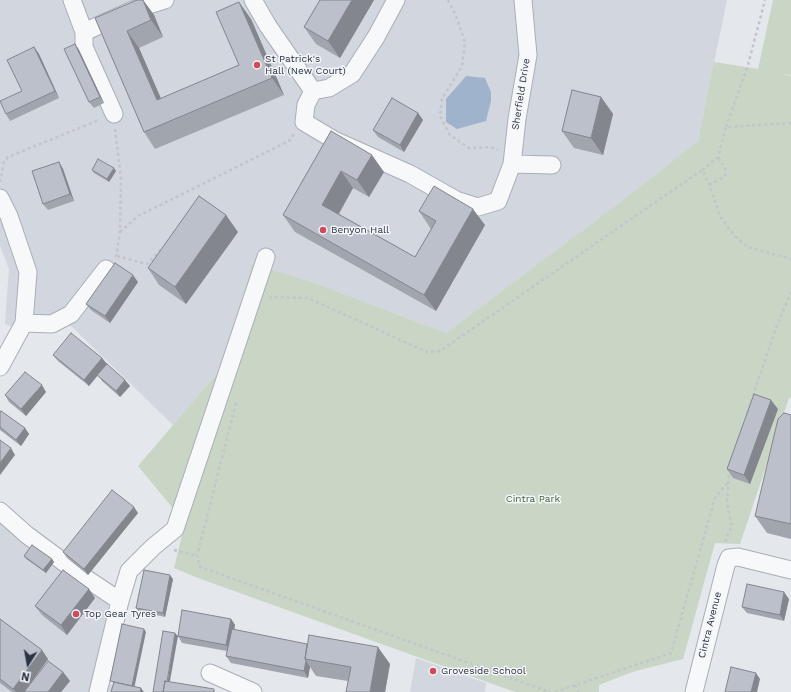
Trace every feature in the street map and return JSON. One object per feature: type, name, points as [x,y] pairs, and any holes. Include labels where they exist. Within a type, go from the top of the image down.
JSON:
[{"type":"street","points":[[72,0],[84,32],[84,47],[114,114]]},
{"type":"street","points":[[84,32],[133,10],[165,0]]},
{"type":"street","points":[[253,0],[268,26],[313,91]]},
{"type":"street","points":[[313,91],[330,88],[352,74],[376,37],[396,0]]},
{"type":"street","name":"Sherfield Drive","points":[[304,122],[330,147],[410,174],[456,200],[478,207],[498,201],[512,160],[517,119],[528,55],[523,0]]},
{"type":"street","points":[[304,122],[306,106],[313,91]]},
{"type":"street","points":[[512,160],[552,165]]},
{"type":"street","points":[[0,198],[9,216],[28,272],[24,323],[0,367]]},
{"type":"street","points":[[98,692],[120,601],[129,571],[153,547],[175,529],[266,257]]},
{"type":"street","points":[[24,323],[52,324],[72,314],[112,262]]},
{"type":"street","points":[[0,511],[33,540],[81,576],[120,601]]},
{"type":"street","points":[[729,558],[738,557],[791,570]]},
{"type":"street","name":"Cintra Avenue","points":[[694,692],[729,558]]},
{"type":"street","points":[[210,673],[244,690]]},
{"type":"path","points":[[448,0],[456,16],[465,42],[462,66],[442,99],[440,116],[450,135],[469,148],[491,147],[512,160]]},
{"type":"path","points":[[268,302],[272,297],[308,298],[427,352],[440,352],[702,170],[718,157],[726,128],[748,65],[765,0]]},
{"type":"path","points":[[0,183],[4,162],[8,157],[114,114],[121,178],[120,232],[112,262],[147,264],[165,245]]},
{"type":"path","points":[[120,232],[138,216],[289,141],[304,122]]},
{"type":"path","points":[[726,128],[791,123]]},
{"type":"path","points":[[709,185],[726,174],[726,170],[718,157]]},
{"type":"path","points":[[702,170],[720,216],[728,229],[748,247],[791,259]]},
{"type":"path","points":[[747,414],[777,325],[791,292]]},
{"type":"path","points":[[236,402],[196,556],[200,567],[550,692]]},
{"type":"path","points":[[729,558],[726,539],[732,526],[727,504],[730,463]]},
{"type":"path","points":[[555,692],[671,653],[715,498],[728,482]]},
{"type":"path","points":[[575,685],[578,692]]},
{"type":"shaded area","points":[[0,0],[727,0],[698,141],[619,203],[446,333],[318,284],[252,263],[225,364],[173,425],[69,324],[33,333],[5,324],[9,269],[0,246]]},
{"type":"shaded area","points":[[0,515],[108,603],[109,684],[143,692],[0,692]]},
{"type":"shaded area","name":"Groveside School","points":[[416,658],[486,683],[485,692],[410,692]]},
{"type":"green space","name":"Cintra Park","points":[[773,0],[791,0],[791,75],[784,74],[791,76],[791,398],[789,398],[740,544],[715,543],[683,659],[632,672],[599,685],[599,692],[515,692],[174,568],[185,523],[138,466],[225,364],[252,263],[318,284],[446,333],[619,203],[698,141],[714,62],[758,69]]},
{"type":"water","points":[[466,76],[485,78],[491,92],[491,101],[486,121],[457,129],[446,122],[446,99]]},
{"type":"building","points":[[137,0],[143,0],[151,20],[127,31],[157,100],[239,65],[216,12],[239,2],[272,78],[144,132],[95,18]]},
{"type":"building","points":[[320,0],[352,0],[328,41],[304,27]]},
{"type":"building","points":[[75,44],[100,97],[89,102],[64,49]]},
{"type":"building","points":[[34,47],[55,91],[6,114],[0,101],[22,91],[7,60]]},
{"type":"building","points":[[572,90],[601,97],[591,138],[562,131]]},
{"type":"building","points":[[392,98],[418,113],[400,145],[373,130]]},
{"type":"building","points":[[331,131],[372,155],[357,180],[341,171],[322,205],[415,257],[436,221],[419,211],[434,186],[473,209],[424,295],[283,215]]},
{"type":"building","points":[[98,159],[114,168],[107,179],[92,170]]},
{"type":"building","points":[[59,162],[70,194],[43,204],[32,171]]},
{"type":"building","points":[[199,196],[226,215],[175,287],[148,268]]},
{"type":"building","points":[[115,263],[133,275],[105,316],[86,304]]},
{"type":"building","points":[[71,333],[102,358],[84,380],[53,355]]},
{"type":"building","points":[[107,364],[125,380],[116,391],[97,375]]},
{"type":"building","points":[[25,372],[42,385],[21,409],[5,395]]},
{"type":"building","points":[[754,394],[771,400],[744,475],[727,469]]},
{"type":"building","points":[[1,411],[25,428],[16,440],[0,427]]},
{"type":"building","points":[[784,413],[791,415],[791,524],[755,516],[778,419]]},
{"type":"building","points":[[0,440],[11,448],[0,463]]},
{"type":"building","points":[[112,490],[134,507],[84,569],[63,552]]},
{"type":"building","points":[[32,545],[52,559],[43,570],[24,556]]},
{"type":"building","points":[[63,570],[89,589],[61,625],[35,606]]},
{"type":"building","points":[[144,570],[170,575],[163,613],[136,608]]},
{"type":"building","points":[[747,584],[784,592],[780,615],[742,607]]},
{"type":"building","points":[[182,610],[231,619],[226,645],[178,636]]},
{"type":"building","points":[[0,619],[42,650],[13,689],[0,679]]},
{"type":"building","points":[[122,624],[144,629],[132,686],[110,681]]},
{"type":"building","points":[[232,629],[307,644],[304,671],[226,656]]},
{"type":"building","points":[[163,631],[175,633],[167,682],[165,681],[163,692],[153,692]]},
{"type":"building","points":[[309,635],[378,647],[370,692],[346,692],[351,667],[305,659]]},
{"type":"building","points":[[48,661],[63,672],[48,692],[24,692]]},
{"type":"building","points":[[731,667],[756,673],[751,692],[725,692]]},
{"type":"building","points":[[165,681],[214,689],[214,692],[163,692]]},
{"type":"building","points":[[114,682],[141,688],[140,692],[111,692]]},
{"type":"place","name":"St Patrick's Hall (New Court)","points":[[257,65]]},
{"type":"place","name":"Benyon Hall","points":[[323,230]]},
{"type":"place","name":"Top Gear Tyres","points":[[76,614]]},
{"type":"place","name":"Groveside School","points":[[433,671]]}]
